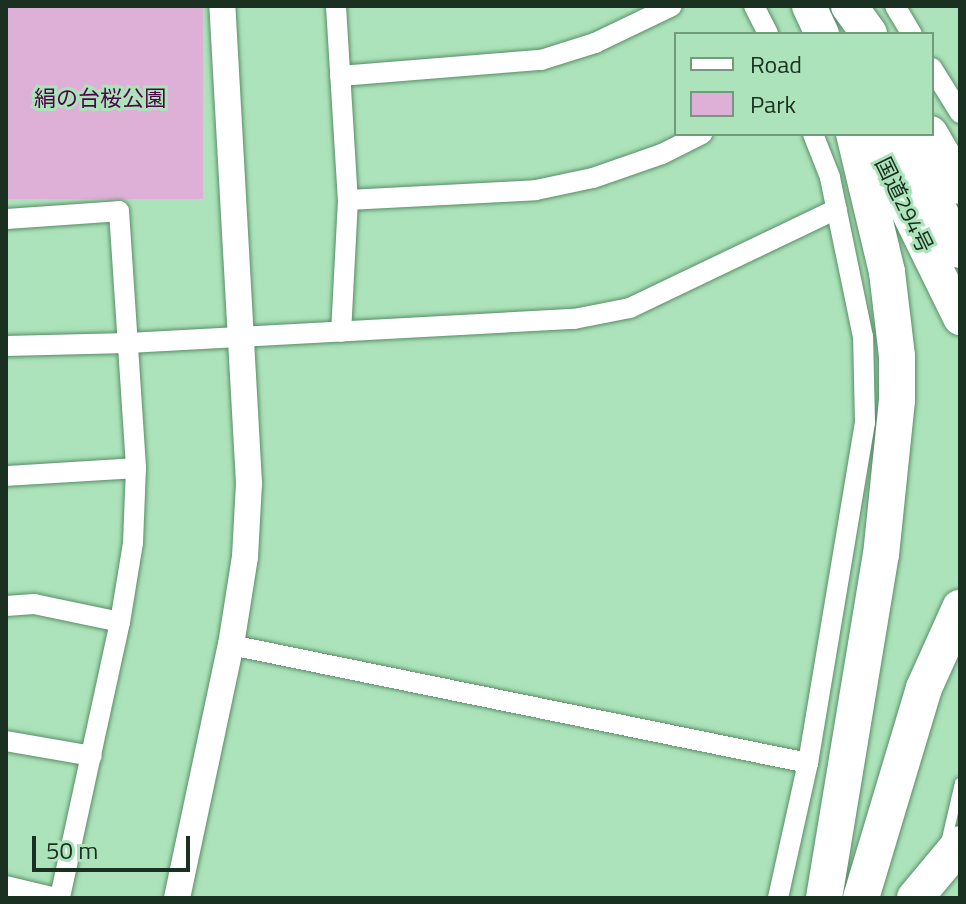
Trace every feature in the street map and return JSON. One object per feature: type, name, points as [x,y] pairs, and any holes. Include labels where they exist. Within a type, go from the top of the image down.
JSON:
[{"type":"highway","points":[[809,6],[821,32]]},
{"type":"highway","points":[[847,6],[856,32]]},
{"type":"highway","points":[[847,6],[867,32]]},
{"type":"highway","points":[[824,898],[881,555],[897,400],[897,356],[887,272],[854,136]]},
{"type":"highway","name":"国道294号","points":[[871,136],[960,318]]},
{"type":"highway","name":"国道294号","points":[[904,136],[960,251]]},
{"type":"highway","points":[[931,136],[960,186]]},
{"type":"highway","points":[[861,898],[924,688],[960,608]]},
{"type":"highway","points":[[915,898],[952,852]]},
{"type":"street","points":[[177,898],[231,645],[245,557],[249,483],[222,6]]},
{"type":"street","points":[[336,6],[348,200],[341,332]]},
{"type":"street","points":[[340,76],[541,60],[595,43],[672,6]]},
{"type":"street","points":[[754,6],[767,32]]},
{"type":"street","points":[[895,6],[911,32]]},
{"type":"street","points":[[934,71],[960,113]]},
{"type":"street","points":[[348,200],[536,190],[593,178],[662,154],[698,136]]},
{"type":"street","points":[[778,898],[808,763],[865,422],[863,337],[830,177],[814,136]]},
{"type":"street","points":[[6,346],[128,343],[574,319],[630,308],[837,209]]},
{"type":"street","points":[[6,219],[119,211],[136,468],[133,543],[120,622],[58,898],[6,886]]},
{"type":"street","points":[[6,476],[136,468]]},
{"type":"street","points":[[6,606],[34,604],[120,622]]},
{"type":"street","points":[[231,645],[808,763]]},
{"type":"street","points":[[6,741],[92,756]]},
{"type":"lane","points":[[952,852],[960,783]]},
{"type":"green space","name":"絹の台桜公園","points":[[6,6],[203,6],[203,199],[6,199]]}]
